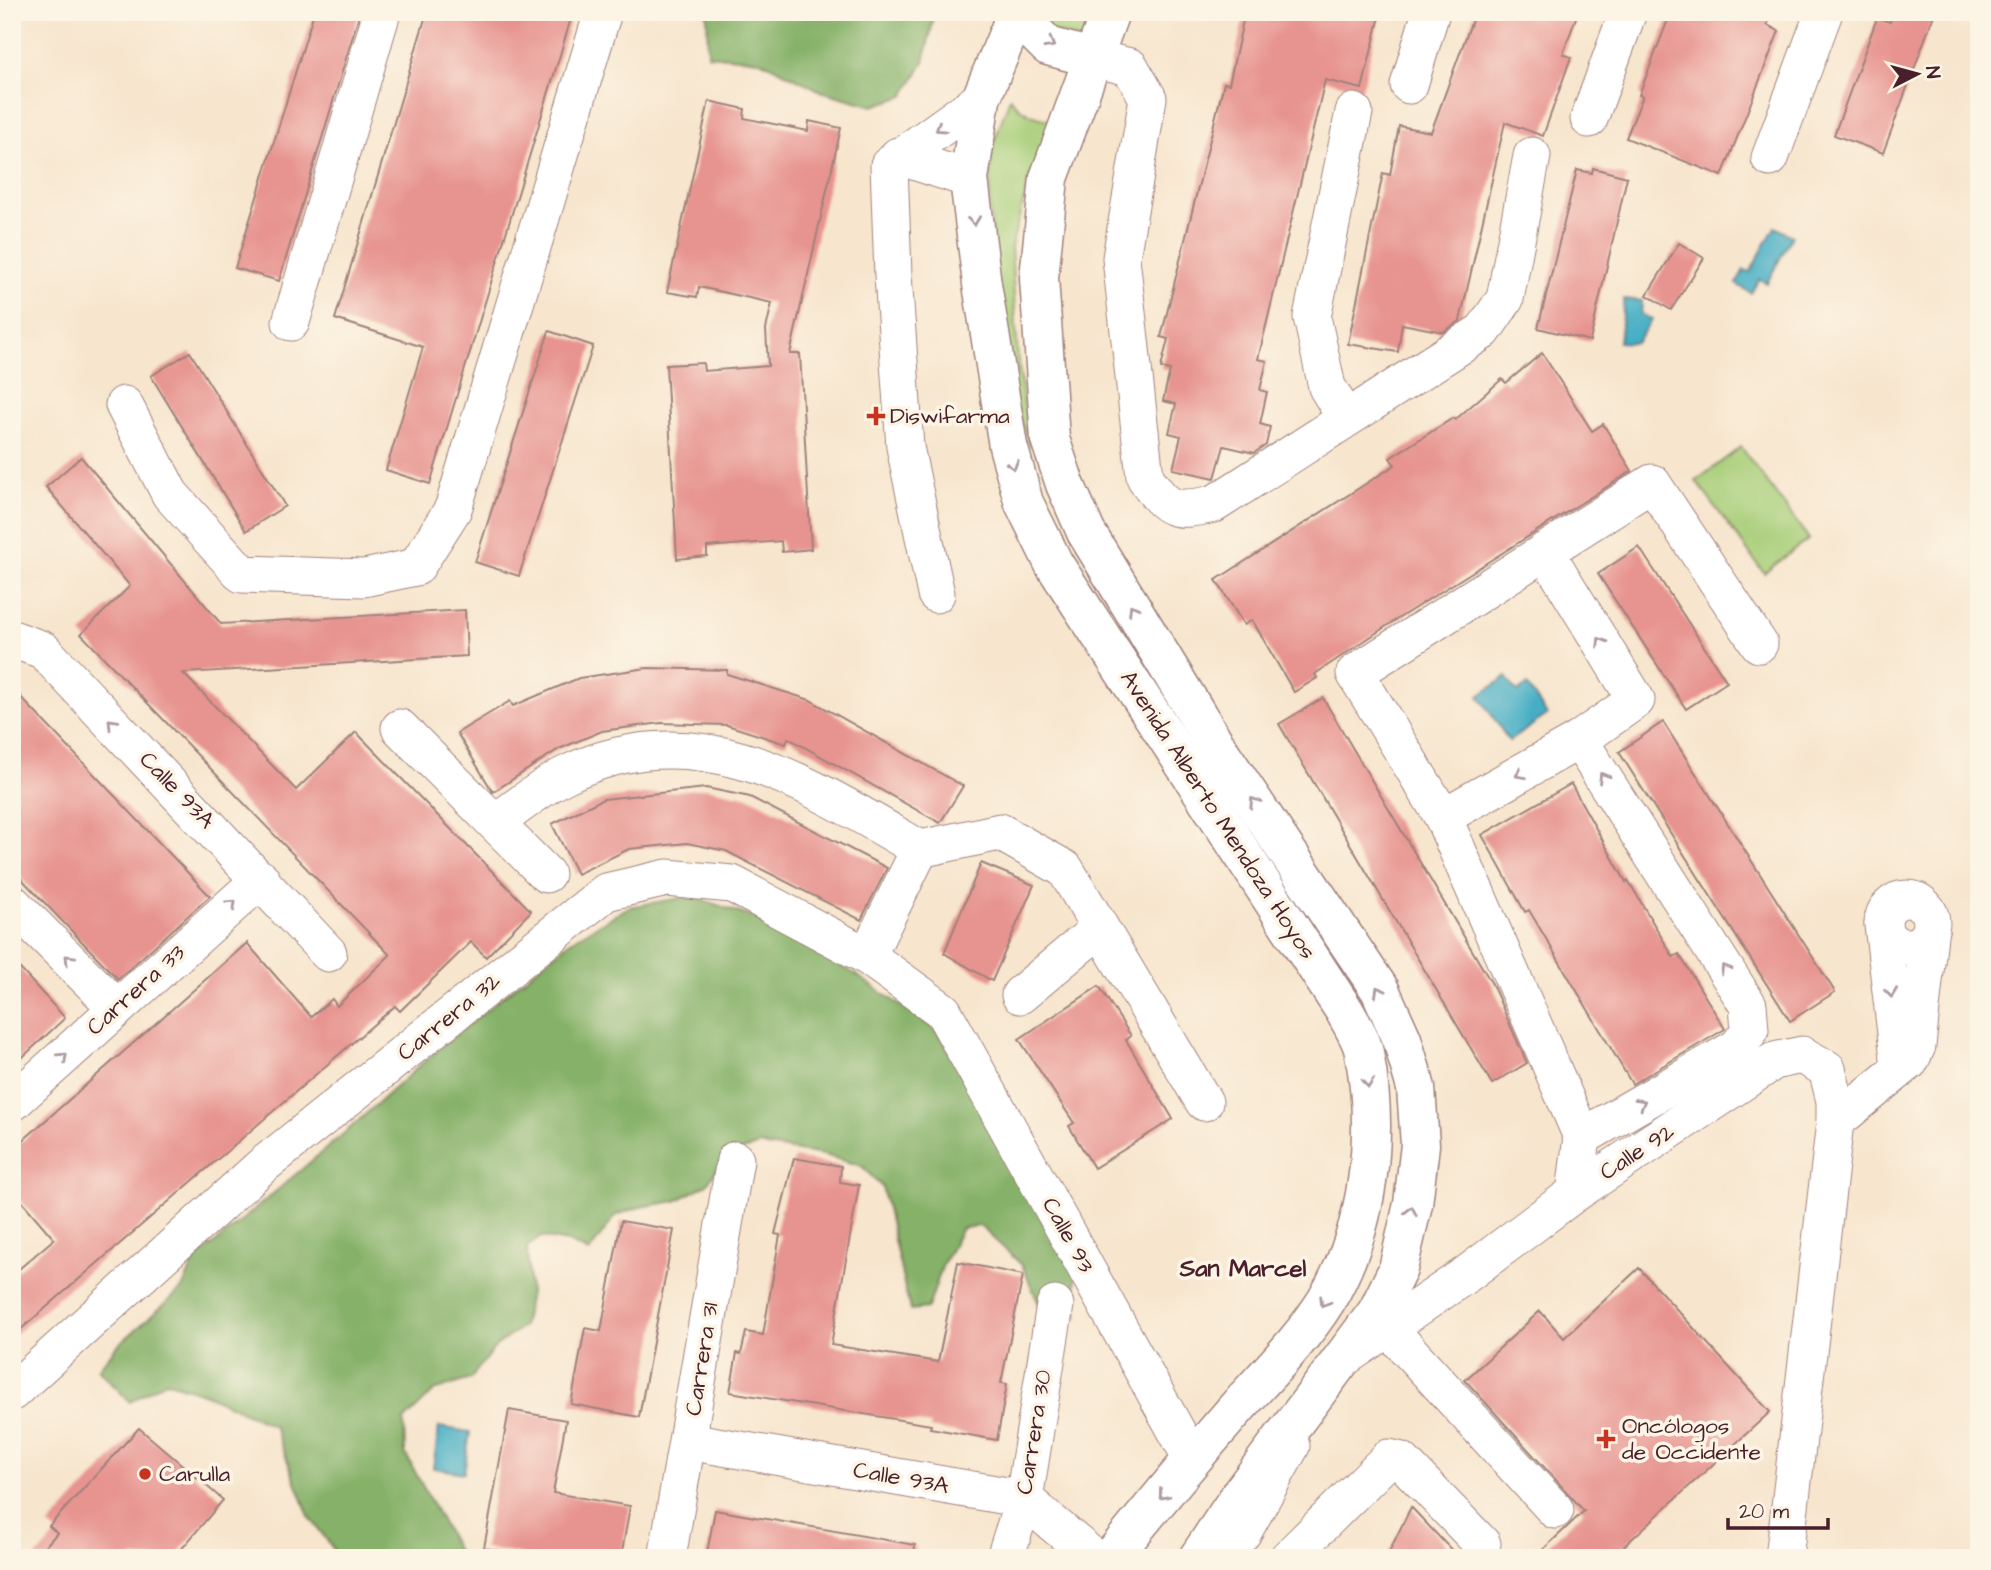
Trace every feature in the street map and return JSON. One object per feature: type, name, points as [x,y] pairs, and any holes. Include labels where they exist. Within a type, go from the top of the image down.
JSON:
[{"type":"main road","name":"Avenida Alberto Mendoza Hoyos","points":[[1110,12],[1049,178],[1040,278],[1050,439],[1065,484],[1086,532],[1218,749],[1380,990],[1402,1038],[1416,1088],[1420,1145],[1413,1204],[1398,1269],[1377,1312],[1240,1495],[1198,1558]]},
{"type":"main road","name":"Avenida Alberto Mendoza Hoyos","points":[[1017,13],[981,99],[969,179],[982,284],[1008,446],[1024,503],[1054,564],[1344,1010],[1364,1051],[1369,1100],[1369,1157],[1362,1216],[1347,1258],[1326,1301],[1295,1343],[1192,1459],[1111,1558]]},
{"type":"main road","points":[[1017,13],[1048,46],[1092,58]]},
{"type":"street","points":[[290,322],[382,12]]},
{"type":"street","points":[[124,405],[170,494],[242,574],[364,578],[416,567],[453,509],[603,12]]},
{"type":"street","points":[[1409,85],[1431,12]]},
{"type":"street","points":[[1589,119],[1628,12]]},
{"type":"street","points":[[1770,158],[1824,12]]},
{"type":"street","points":[[1092,58],[1130,67],[1148,98],[1121,258],[1144,477],[1161,502],[1183,510],[1214,504],[1483,331],[1505,299],[1532,156]]},
{"type":"street","points":[[936,594],[911,482],[901,404],[888,195],[889,165],[981,99]]},
{"type":"street","points":[[1346,418],[1326,387],[1312,317],[1354,113]]},
{"type":"street","points":[[898,156],[969,179]]},
{"type":"street","points":[[1574,1194],[1582,1137],[1443,817],[1355,673],[1652,483],[1759,644]]},
{"type":"street","points":[[1443,817],[1579,740],[1636,700],[1545,551]]},
{"type":"street","name":"Calle 93A","points":[[15,639],[43,650],[328,953]]},
{"type":"street","points":[[400,728],[546,874]]},
{"type":"street","points":[[1579,740],[1748,1005],[1751,1030],[1738,1047],[1582,1137]]},
{"type":"street","points":[[496,822],[564,775],[613,755],[676,748],[739,759],[802,781],[920,849],[1000,832],[1065,869],[1204,1102]]},
{"type":"street","points":[[867,956],[920,849]]},
{"type":"street","name":"Carrera 32","points":[[12,1392],[262,1166],[606,892],[667,878],[732,884],[867,956],[943,1011]]},
{"type":"street","name":"Carrera 33","points":[[12,1102],[261,879]]},
{"type":"street","points":[[12,903],[117,1008]]},
{"type":"street","points":[[1784,1558],[1835,1111],[1901,1070],[1917,1046],[1929,935],[1917,946],[1902,947],[1889,940],[1883,925],[1901,1070]]},
{"type":"street","points":[[1020,995],[1100,928]]},
{"type":"street","name":"Calle 93","points":[[943,1011],[1192,1459]]},
{"type":"street","name":"Calle 92","points":[[1334,1370],[1429,1297],[1467,1273],[1574,1194],[1774,1062],[1802,1055],[1827,1069],[1835,1111]]},
{"type":"street","name":"Carrera 31","points":[[667,1558],[735,1160]]},
{"type":"street","points":[[1398,1269],[1429,1297]]},
{"type":"street","name":"Carrera 30","points":[[1006,1558],[1024,1499],[1055,1305]]},
{"type":"street","points":[[1388,1328],[1555,1510]]},
{"type":"street","points":[[1274,1558],[1233,1545],[1334,1370]]},
{"type":"street","name":"Calle 93A","points":[[688,1441],[1024,1499]]},
{"type":"street","points":[[1288,1558],[1389,1458],[1402,1461],[1482,1544]]},
{"type":"street","points":[[1024,1499],[1094,1558]]},
{"type":"green space","points":[[707,12],[935,12],[924,62],[904,96],[873,106],[821,91],[760,60],[708,55]]},
{"type":"green space","points":[[1045,12],[1091,12],[1081,40],[1040,27]]},
{"type":"green space","points":[[1010,98],[1030,114],[1056,121],[1031,173],[1011,247],[1018,361],[1030,447],[1002,364],[990,210],[991,150]]},
{"type":"green space","points":[[1741,447],[1809,539],[1764,573],[1696,481]]},
{"type":"green space","points":[[692,896],[760,920],[855,974],[937,1031],[1075,1266],[1077,1317],[1051,1294],[1039,1304],[1022,1265],[980,1226],[962,1228],[943,1264],[928,1308],[910,1310],[882,1187],[862,1166],[824,1155],[759,1145],[725,1156],[707,1184],[676,1201],[640,1207],[616,1215],[589,1252],[568,1242],[541,1237],[527,1247],[530,1294],[523,1326],[496,1346],[470,1379],[434,1391],[404,1421],[405,1453],[461,1558],[340,1558],[309,1516],[274,1426],[206,1394],[166,1381],[130,1402],[98,1369],[116,1347],[182,1289],[195,1260],[428,1058],[569,942],[629,907]]},
{"type":"water","points":[[1775,227],[1792,236],[1767,283],[1759,279],[1751,293],[1736,284],[1744,270],[1750,272]]},
{"type":"water","points":[[1624,299],[1642,301],[1641,315],[1652,319],[1636,343],[1619,342]]},
{"type":"water","points":[[1506,677],[1517,692],[1527,685],[1547,715],[1509,741],[1479,696]]},
{"type":"water","points":[[439,1427],[470,1432],[464,1473],[433,1468]]},
{"type":"building","points":[[314,12],[360,12],[279,281],[235,268]]},
{"type":"building","points":[[427,12],[573,12],[430,484],[386,470],[423,347],[335,319]]},
{"type":"building","points":[[1245,12],[1381,12],[1362,89],[1325,80],[1258,359],[1267,361],[1260,390],[1267,392],[1260,424],[1270,427],[1266,445],[1254,453],[1224,446],[1215,478],[1173,469],[1181,436],[1169,433],[1176,404],[1163,401],[1170,370],[1161,368],[1168,339],[1161,337],[1224,83],[1229,84]]},
{"type":"building","points":[[1475,12],[1578,12],[1563,54],[1571,57],[1543,136],[1505,122],[1460,321],[1443,332],[1402,324],[1398,352],[1348,344],[1383,173],[1390,175],[1399,126],[1431,132]]},
{"type":"building","points":[[1671,12],[1773,12],[1767,25],[1779,31],[1722,176],[1626,138],[1643,96],[1639,95]]},
{"type":"building","points":[[1893,12],[1935,12],[1883,153],[1834,135],[1877,18],[1890,22]]},
{"type":"building","points":[[709,101],[745,109],[744,118],[808,131],[809,121],[841,128],[790,354],[800,354],[811,549],[782,552],[781,541],[707,547],[707,556],[677,559],[666,365],[703,363],[704,371],[768,366],[766,329],[772,303],[699,287],[697,297],[667,292]]},
{"type":"building","points":[[1593,168],[1627,177],[1590,341],[1538,328],[1577,170],[1592,173]]},
{"type":"building","points":[[1679,243],[1704,258],[1671,310],[1647,295]]},
{"type":"building","points":[[549,331],[593,346],[519,576],[475,562]]},
{"type":"building","points":[[190,352],[285,506],[246,531],[151,376]]},
{"type":"building","points":[[1542,353],[1592,431],[1603,424],[1632,471],[1388,625],[1315,674],[1317,678],[1294,692],[1252,620],[1244,625],[1216,580],[1395,465],[1390,458],[1453,418],[1455,420],[1502,379],[1506,383]]},
{"type":"building","points":[[81,457],[221,624],[465,610],[467,656],[183,673],[296,790],[356,732],[531,911],[486,957],[471,942],[400,1011],[395,1006],[12,1337],[12,1275],[54,1239],[12,1190],[12,1150],[247,943],[311,1017],[332,999],[337,1006],[390,955],[81,634],[130,586],[46,487]]},
{"type":"building","points":[[1639,547],[1727,682],[1686,709],[1598,574]]},
{"type":"building","points":[[647,668],[727,670],[727,674],[810,700],[963,786],[940,823],[788,738],[786,744],[727,725],[661,723],[602,731],[559,749],[493,792],[457,733],[510,701],[513,706],[579,678]]},
{"type":"building","points":[[12,688],[210,896],[118,979],[12,869]]},
{"type":"building","points":[[1323,698],[1492,984],[1527,1063],[1492,1084],[1279,724]]},
{"type":"building","points":[[1663,722],[1835,992],[1790,1021],[1619,752]]},
{"type":"building","points":[[1571,784],[1626,882],[1628,880],[1673,957],[1679,954],[1725,1029],[1632,1084],[1529,910],[1525,912],[1482,835]]},
{"type":"building","points":[[706,788],[750,797],[887,868],[861,920],[726,851],[687,843],[629,849],[577,874],[552,824],[603,799]]},
{"type":"building","points":[[981,863],[1034,885],[992,981],[944,953]]},
{"type":"building","points":[[12,960],[65,1018],[12,1067]]},
{"type":"building","points":[[1099,986],[1131,1036],[1126,1040],[1173,1119],[1094,1168],[1069,1126],[1074,1123],[1019,1039]]},
{"type":"building","points":[[794,1158],[841,1166],[840,1182],[859,1185],[831,1345],[938,1362],[958,1262],[1023,1275],[1001,1383],[1007,1384],[997,1440],[930,1428],[931,1425],[730,1392],[737,1353],[741,1354],[746,1332],[763,1335],[780,1235],[775,1234]]},
{"type":"building","points":[[621,1221],[674,1230],[639,1417],[571,1404],[585,1328],[601,1331]]},
{"type":"building","points":[[1639,1268],[1770,1412],[1611,1558],[1534,1558],[1584,1511],[1465,1380],[1540,1311],[1564,1338]]},
{"type":"building","points":[[509,1410],[566,1420],[553,1493],[630,1506],[621,1558],[538,1558],[484,1548]]},
{"type":"building","name":"Carulla","points":[[139,1428],[223,1500],[174,1558],[35,1558],[57,1533],[49,1526]]},
{"type":"building","points":[[1411,1507],[1459,1558],[1386,1558]]},
{"type":"building","points":[[715,1510],[915,1545],[914,1558],[706,1558]]},
{"type":"place","name":"Diswifarma","points":[[876,416]]},
{"type":"place","name":"Oncólogos de Occidente","points":[[1606,1439]]},
{"type":"place","name":"Carulla","points":[[145,1474]]},
{"type":"district","name":"San Marcel","points":[[1243,1269]]}]
